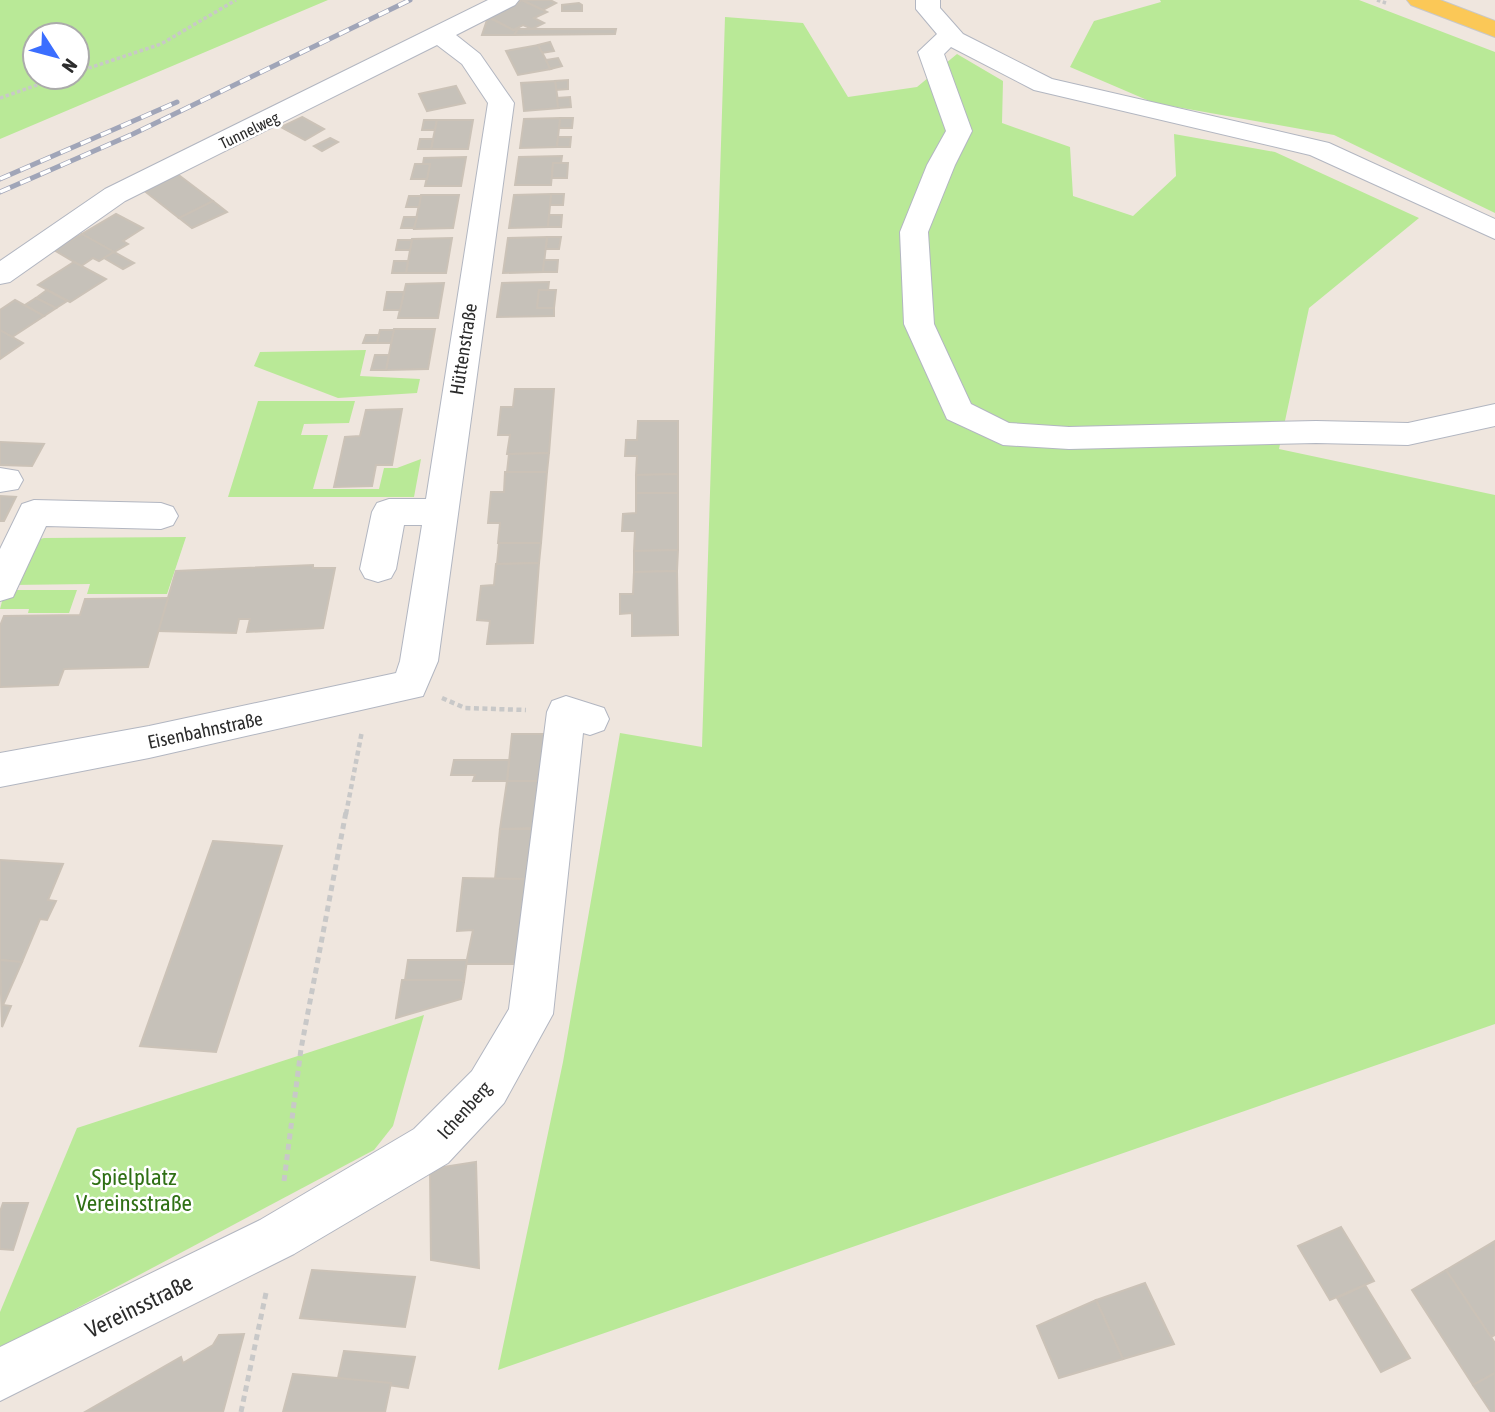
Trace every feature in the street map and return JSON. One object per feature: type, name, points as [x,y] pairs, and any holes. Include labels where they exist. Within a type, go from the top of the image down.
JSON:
[{"type":"main road","points":[[1419,0],[1495,30]]},
{"type":"street","name":"Tunnelweg","points":[[0,275],[116,195],[441,36],[507,0]]},
{"type":"street","points":[[928,0],[928,9],[951,36],[1043,85],[1319,149],[1495,230]]},
{"type":"street","name":"Hüttenstraße","points":[[410,685],[419,661],[438,512],[501,103],[471,59],[441,36]]},
{"type":"street","points":[[951,36],[931,52],[959,131],[941,165],[914,232],[919,324],[958,411],[1003,434],[1069,438],[1316,432],[1408,434],[1495,415]]},
{"type":"street","points":[[378,569],[389,512],[438,512]]},
{"type":"street","points":[[0,587],[34,513],[161,516]]},
{"type":"street","name":"Eisenbahnstraße","points":[[0,770],[149,742],[410,685]]},
{"type":"street","name":"Ichenberg","points":[[277,1237],[431,1146],[488,1087],[531,1014],[578,715]]},
{"type":"street","name":"Vereinsstraße","points":[[0,1375],[277,1237]]},
{"type":"path","points":[[91,67],[161,44],[236,0]]},
{"type":"path","points":[[0,98],[21,91]]},
{"type":"path","points":[[410,685],[465,708],[578,715]]},
{"type":"path","points":[[241,1412],[277,1237],[301,1049],[368,696]]},
{"type":"green space","points":[[0,0],[328,0],[0,139]]},
{"type":"green space","points":[[1160,0],[1359,0],[1495,52],[1495,213],[1334,135],[1154,103],[1070,67],[1094,21],[1161,2]]},
{"type":"green space","points":[[725,17],[803,23],[848,97],[917,87],[957,54],[1003,81],[1002,123],[1070,147],[1073,196],[1133,216],[1176,176],[1174,134],[1275,152],[1419,218],[1309,308],[1279,449],[1495,495],[1495,1024],[498,1370],[563,1062],[620,733],[702,747]]},
{"type":"green space","points":[[366,350],[360,376],[420,379],[417,393],[338,398],[254,366],[260,352]]},
{"type":"green space","points":[[258,401],[355,401],[349,423],[304,424],[301,435],[328,435],[313,489],[379,489],[384,468],[397,468],[421,459],[414,497],[228,497]]},
{"type":"green space","points":[[186,537],[167,594],[87,594],[90,584],[10,585],[29,542],[44,538]]},
{"type":"green space","points":[[5,590],[77,590],[69,613],[28,613],[29,609],[0,609]]},
{"type":"green space","name":"Spielplatz Vereinsstraße","points":[[424,1015],[393,1126],[374,1150],[0,1349],[0,1312],[77,1128]]},
{"type":"building","points":[[522,0],[547,12],[534,18],[544,23],[532,29],[523,25],[513,30],[489,17]]},
{"type":"building","points":[[522,0],[550,0],[556,3],[543,10]]},
{"type":"building","points":[[562,5],[582,5],[582,11],[562,11]]},
{"type":"building","points":[[488,17],[513,30],[518,29],[514,35],[482,35]]},
{"type":"building","points":[[518,29],[616,29],[615,34],[514,35]]},
{"type":"building","points":[[550,42],[554,51],[542,53],[538,45]]},
{"type":"building","points":[[538,45],[551,69],[518,75],[506,51]]},
{"type":"building","points":[[558,58],[562,66],[550,69],[546,60]]},
{"type":"building","points":[[568,80],[568,89],[556,90],[555,81]]},
{"type":"building","points":[[555,81],[559,108],[524,111],[521,83]]},
{"type":"building","points":[[456,86],[465,103],[427,111],[419,94]]},
{"type":"building","points":[[570,97],[571,107],[558,108],[557,98]]},
{"type":"building","points":[[302,117],[324,129],[305,140],[281,127]]},
{"type":"building","points":[[560,118],[573,118],[572,128],[559,128]]},
{"type":"building","points":[[560,118],[557,147],[520,148],[524,119]]},
{"type":"building","points":[[424,120],[437,120],[435,130],[422,130]]},
{"type":"building","points":[[437,120],[473,120],[468,149],[431,149]]},
{"type":"building","points":[[558,137],[571,137],[570,147],[557,147]]},
{"type":"building","points":[[330,138],[338,142],[322,151],[314,146]]},
{"type":"building","points":[[420,139],[433,139],[431,149],[418,149]]},
{"type":"building","points":[[562,156],[561,163],[553,163],[551,185],[515,185],[519,157]]},
{"type":"building","points":[[466,157],[461,186],[425,186],[430,164],[423,164],[424,158]]},
{"type":"building","points":[[553,163],[568,163],[567,178],[552,178]]},
{"type":"building","points":[[415,164],[430,164],[427,179],[411,179]]},
{"type":"building","points":[[176,173],[213,201],[179,218],[142,189]]},
{"type":"building","points":[[551,194],[564,194],[563,205],[550,205]]},
{"type":"building","points":[[551,194],[548,227],[509,228],[514,195]]},
{"type":"building","points":[[421,195],[459,195],[453,228],[414,229]]},
{"type":"building","points":[[409,196],[421,196],[419,207],[406,207]]},
{"type":"building","points":[[213,201],[227,212],[192,228],[179,218]]},
{"type":"building","points":[[116,214],[143,228],[123,241],[128,244],[114,252],[82,234]]},
{"type":"building","points":[[549,215],[562,215],[561,227],[548,227]]},
{"type":"building","points":[[404,217],[417,217],[414,228],[401,228]]},
{"type":"building","points":[[82,234],[114,252],[99,261],[93,258],[81,266],[54,250]]},
{"type":"building","points":[[547,237],[561,237],[559,249],[546,249]]},
{"type":"building","points":[[547,237],[543,272],[503,273],[508,238]]},
{"type":"building","points":[[452,238],[446,273],[406,273],[412,239]]},
{"type":"building","points":[[398,240],[412,240],[410,250],[396,250]]},
{"type":"building","points":[[114,252],[134,263],[123,269],[104,258]]},
{"type":"building","points":[[544,260],[558,260],[557,272],[543,272]]},
{"type":"building","points":[[394,261],[408,261],[406,273],[392,273]]},
{"type":"building","points":[[74,262],[106,279],[70,302],[38,285]]},
{"type":"building","points":[[549,282],[548,290],[539,290],[537,308],[554,308],[554,316],[497,317],[502,283]]},
{"type":"building","points":[[444,283],[438,318],[398,318],[406,284]]},
{"type":"building","points":[[47,290],[67,301],[56,308],[36,298]]},
{"type":"building","points":[[539,290],[556,290],[554,308],[537,308]]},
{"type":"building","points":[[387,292],[404,292],[400,310],[384,310]]},
{"type":"building","points":[[36,298],[56,308],[44,316],[25,305]]},
{"type":"building","points":[[15,300],[44,316],[12,337],[0,330],[0,310]]},
{"type":"building","points":[[394,329],[435,329],[428,369],[386,370]]},
{"type":"building","points":[[0,330],[23,343],[0,359]]},
{"type":"building","points":[[380,330],[394,330],[391,343],[377,343]]},
{"type":"building","points":[[366,335],[379,335],[377,343],[363,343]]},
{"type":"building","points":[[375,355],[389,355],[386,370],[371,370]]},
{"type":"building","points":[[515,389],[554,389],[549,453],[507,454],[510,435],[498,435],[501,407],[513,407]]},
{"type":"building","points":[[402,409],[392,465],[376,465],[372,486],[334,487],[345,437],[360,436],[366,410]]},
{"type":"building","points":[[638,421],[678,421],[678,474],[636,475],[637,456],[625,456],[626,440],[637,440]]},
{"type":"building","points":[[0,442],[44,444],[32,466],[0,465]]},
{"type":"building","points":[[549,453],[547,472],[507,472],[509,454]]},
{"type":"building","points":[[505,472],[547,472],[541,543],[498,543],[500,523],[488,523],[491,492],[504,492]]},
{"type":"building","points":[[678,474],[678,493],[636,493],[636,475]]},
{"type":"building","points":[[636,493],[678,493],[678,550],[634,551],[635,531],[622,531],[623,514],[636,513]]},
{"type":"building","points":[[0,496],[16,497],[4,521],[0,521]]},
{"type":"building","points":[[499,543],[541,543],[539,563],[497,564]]},
{"type":"building","points":[[678,550],[677,571],[634,572],[634,551]]},
{"type":"building","points":[[539,563],[533,643],[487,644],[490,621],[477,620],[481,586],[494,585],[496,564]]},
{"type":"building","points":[[313,565],[313,568],[335,568],[323,628],[247,632],[250,619],[239,619],[236,633],[158,631],[176,571]]},
{"type":"building","points":[[677,571],[678,635],[632,636],[632,613],[620,614],[620,594],[633,594],[634,572]]},
{"type":"building","points":[[168,598],[148,667],[64,669],[58,685],[0,687],[0,626],[4,616],[80,615],[85,599]]},
{"type":"building","points":[[512,734],[546,734],[541,781],[507,781]]},
{"type":"building","points":[[454,760],[509,760],[507,781],[473,781],[475,775],[451,775]]},
{"type":"building","points":[[507,781],[541,781],[537,828],[500,829]]},
{"type":"building","points":[[500,829],[536,829],[531,879],[495,879]]},
{"type":"building","points":[[213,841],[282,846],[216,1052],[140,1046]]},
{"type":"building","points":[[0,860],[63,864],[48,900],[56,901],[47,920],[40,919],[22,962],[0,960]]},
{"type":"building","points":[[463,878],[531,879],[523,964],[466,964],[473,930],[457,931]]},
{"type":"building","points":[[0,960],[22,962],[3,1005],[11,1006],[2,1027]]},
{"type":"building","points":[[408,960],[467,960],[464,982],[405,980]]},
{"type":"building","points":[[402,980],[464,982],[461,999],[396,1018]]},
{"type":"building","points":[[476,1162],[479,1268],[431,1260],[430,1169]]},
{"type":"building","points":[[3,1203],[28,1203],[13,1250],[0,1249],[0,1212]]},
{"type":"building","points":[[1341,1227],[1374,1281],[1330,1300],[1298,1246]]},
{"type":"building","points":[[1495,1241],[1495,1335],[1491,1337],[1446,1270]]},
{"type":"building","points":[[312,1270],[415,1277],[405,1327],[300,1318]]},
{"type":"building","points":[[1446,1270],[1495,1343],[1495,1373],[1473,1385],[1412,1290]]},
{"type":"building","points":[[1145,1283],[1174,1344],[1123,1359],[1096,1300]]},
{"type":"building","points":[[1365,1285],[1410,1358],[1381,1372],[1337,1298]]},
{"type":"building","points":[[1096,1300],[1123,1359],[1059,1378],[1037,1326]]},
{"type":"building","points":[[244,1334],[223,1412],[85,1412],[181,1357],[183,1363],[213,1345],[219,1335]]},
{"type":"building","points":[[344,1351],[415,1357],[408,1388],[338,1378]]},
{"type":"building","points":[[1495,1373],[1495,1412],[1491,1412],[1473,1385]]},
{"type":"building","points":[[293,1374],[391,1383],[385,1412],[283,1412]]},
{"type":"railway","points":[[0,192],[133,134],[410,0]]},
{"type":"railway","points":[[0,179],[177,102]]}]
